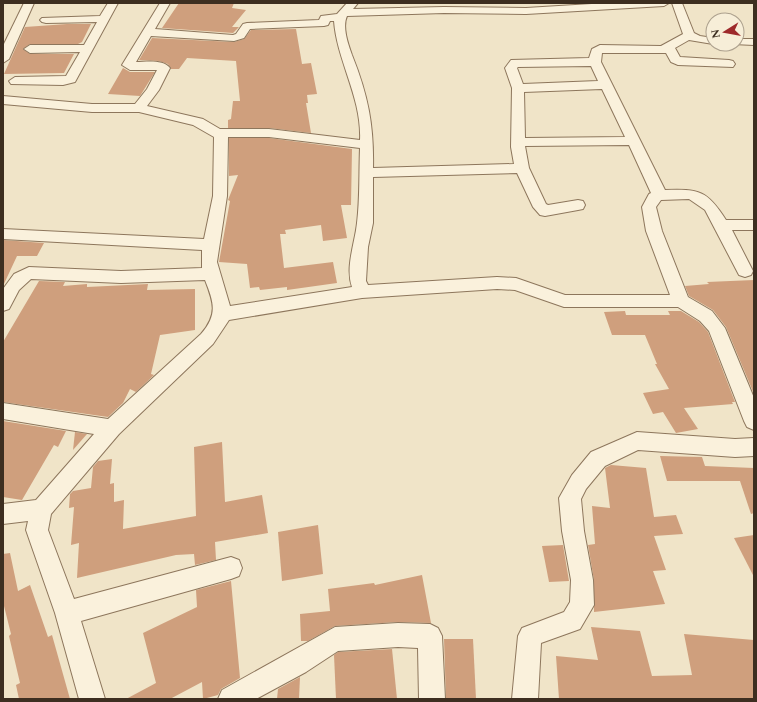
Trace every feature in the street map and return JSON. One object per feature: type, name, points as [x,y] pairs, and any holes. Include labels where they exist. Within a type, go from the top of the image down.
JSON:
[{"type":"street","points":[[3,59],[29,3]]},
{"type":"street","points":[[15,81],[63,81],[71,79],[113,3]]},
{"type":"street","points":[[139,108],[153,90],[164,68],[159,66],[128,66],[165,3]]},
{"type":"street","points":[[148,32],[234,38],[240,36],[247,26],[324,23],[325,18],[346,11],[457,7],[526,11],[573,6],[664,3]]},
{"type":"street","points":[[677,3],[689,35],[697,39],[705,40]]},
{"type":"street","points":[[346,11],[340,20],[342,44],[358,86],[367,136],[365,223],[360,247],[358,281],[362,292]]},
{"type":"street","points":[[46,20],[104,19]]},
{"type":"street","points":[[660,195],[594,62],[596,51],[600,49],[660,50],[689,35]]},
{"type":"street","points":[[668,47],[675,59],[678,61],[729,64]]},
{"type":"street","points":[[30,49],[88,48]]},
{"type":"street","points":[[578,205],[545,211],[540,207],[522,168],[518,142],[518,88],[511,68],[515,63],[594,62]]},
{"type":"street","points":[[518,88],[605,85]]},
{"type":"street","points":[[3,100],[92,108],[139,108],[198,122],[220,133],[269,133],[367,145]]},
{"type":"street","points":[[92,699],[67,613],[38,530],[41,509],[112,428],[207,339],[218,325],[222,314],[218,291],[211,274],[209,263],[210,245],[219,206],[221,188],[220,133]]},
{"type":"street","points":[[518,142],[633,141]]},
{"type":"street","points":[[367,173],[522,168]]},
{"type":"street","points":[[681,301],[654,231],[649,206],[654,197],[660,195],[692,194],[710,206],[722,225],[745,271]]},
{"type":"street","points":[[722,225],[754,225]]},
{"type":"street","points":[[3,234],[210,245]]},
{"type":"street","points":[[3,304],[17,281],[22,276],[29,273],[121,277],[211,274]]},
{"type":"street","points":[[222,314],[362,292],[497,283],[516,284],[564,301],[681,301],[706,316],[716,328],[754,421]]},
{"type":"street","points":[[3,411],[112,428]]},
{"type":"street","points":[[525,699],[530,636],[543,630],[572,621],[582,605],[582,580],[573,531],[570,498],[579,482],[598,459],[637,441],[735,448],[754,447]]},
{"type":"street","points":[[3,514],[41,509]]},
{"type":"street","points":[[67,613],[231,568]]},
{"type":"street","points":[[231,699],[297,663],[336,639],[398,635],[430,636],[432,699]]},
{"type":"building","points":[[179,3],[234,3],[232,8],[246,10],[232,27],[239,27],[233,33],[162,28]]},
{"type":"building","points":[[91,24],[82,42],[78,44],[30,44],[23,49],[30,54],[74,54],[64,73],[4,74],[25,27]]},
{"type":"building","points":[[296,29],[302,64],[311,63],[317,94],[307,95],[308,103],[306,103],[311,133],[269,128],[228,128],[228,120],[231,119],[233,101],[240,101],[236,61],[187,58],[179,69],[171,69],[168,64],[159,61],[139,60],[152,38],[234,42],[244,39],[251,30]]},
{"type":"building","points":[[123,68],[130,72],[155,72],[140,96],[108,94]]},
{"type":"building","points":[[229,138],[269,138],[352,149],[351,205],[341,205],[347,238],[323,241],[321,225],[285,230],[286,234],[280,234],[284,268],[333,262],[337,283],[287,290],[287,287],[260,290],[259,287],[250,288],[247,264],[219,262],[230,201],[228,200],[238,175],[229,176]]},
{"type":"building","points":[[3,240],[44,243],[37,256],[17,256],[3,286]]},
{"type":"building","points":[[754,280],[754,394],[726,327],[713,310],[689,296],[685,286],[709,284],[707,282]]},
{"type":"building","points":[[39,281],[65,282],[63,286],[87,284],[87,287],[148,284],[147,290],[195,289],[195,330],[160,335],[151,374],[154,375],[136,392],[130,389],[123,403],[108,417],[3,402],[3,342]]},
{"type":"building","points":[[625,311],[626,315],[670,315],[668,311],[681,311],[699,322],[708,332],[735,402],[732,402],[733,404],[684,408],[698,429],[676,433],[663,412],[653,414],[643,393],[669,389],[655,364],[657,364],[645,335],[612,335],[604,312]]},
{"type":"building","points":[[3,421],[66,431],[58,447],[54,445],[22,500],[3,497]]},
{"type":"building","points":[[75,432],[87,434],[73,450]]},
{"type":"building","points":[[222,442],[225,502],[262,495],[268,533],[215,542],[216,560],[195,565],[194,554],[176,555],[77,578],[79,543],[71,545],[74,507],[69,508],[70,494],[73,491],[91,488],[93,467],[98,461],[112,459],[110,484],[114,483],[114,502],[124,500],[123,529],[196,516],[194,447]]},
{"type":"building","points":[[660,456],[702,457],[705,466],[754,468],[754,513],[751,514],[740,481],[667,481]]},
{"type":"building","points":[[611,465],[646,468],[654,517],[676,515],[683,534],[654,536],[666,570],[653,571],[665,604],[594,612],[594,580],[588,545],[595,544],[592,506],[610,508],[605,468]]},
{"type":"building","points":[[318,525],[323,574],[282,581],[278,532]]},
{"type":"building","points":[[754,535],[754,577],[734,538]]},
{"type":"building","points":[[563,545],[569,581],[549,582],[542,546]]},
{"type":"building","points":[[10,553],[18,591],[30,585],[48,637],[52,635],[70,699],[19,699],[16,685],[20,683],[9,636],[11,634],[3,602],[3,554]]},
{"type":"building","points":[[422,575],[431,623],[398,622],[335,626],[308,641],[301,641],[300,614],[330,611],[328,589],[374,583],[375,585]]},
{"type":"building","points":[[231,581],[240,678],[221,689],[218,695],[203,699],[202,682],[170,699],[126,699],[156,683],[143,633],[197,607],[196,590]]},
{"type":"building","points":[[591,627],[640,631],[652,676],[692,675],[684,634],[754,640],[754,699],[559,699],[556,656],[598,660]]},
{"type":"building","points":[[444,639],[473,639],[476,699],[446,699]]},
{"type":"building","points":[[392,649],[397,699],[336,699],[334,655],[338,652]]},
{"type":"building","points":[[300,677],[299,699],[277,699],[278,689]]}]
